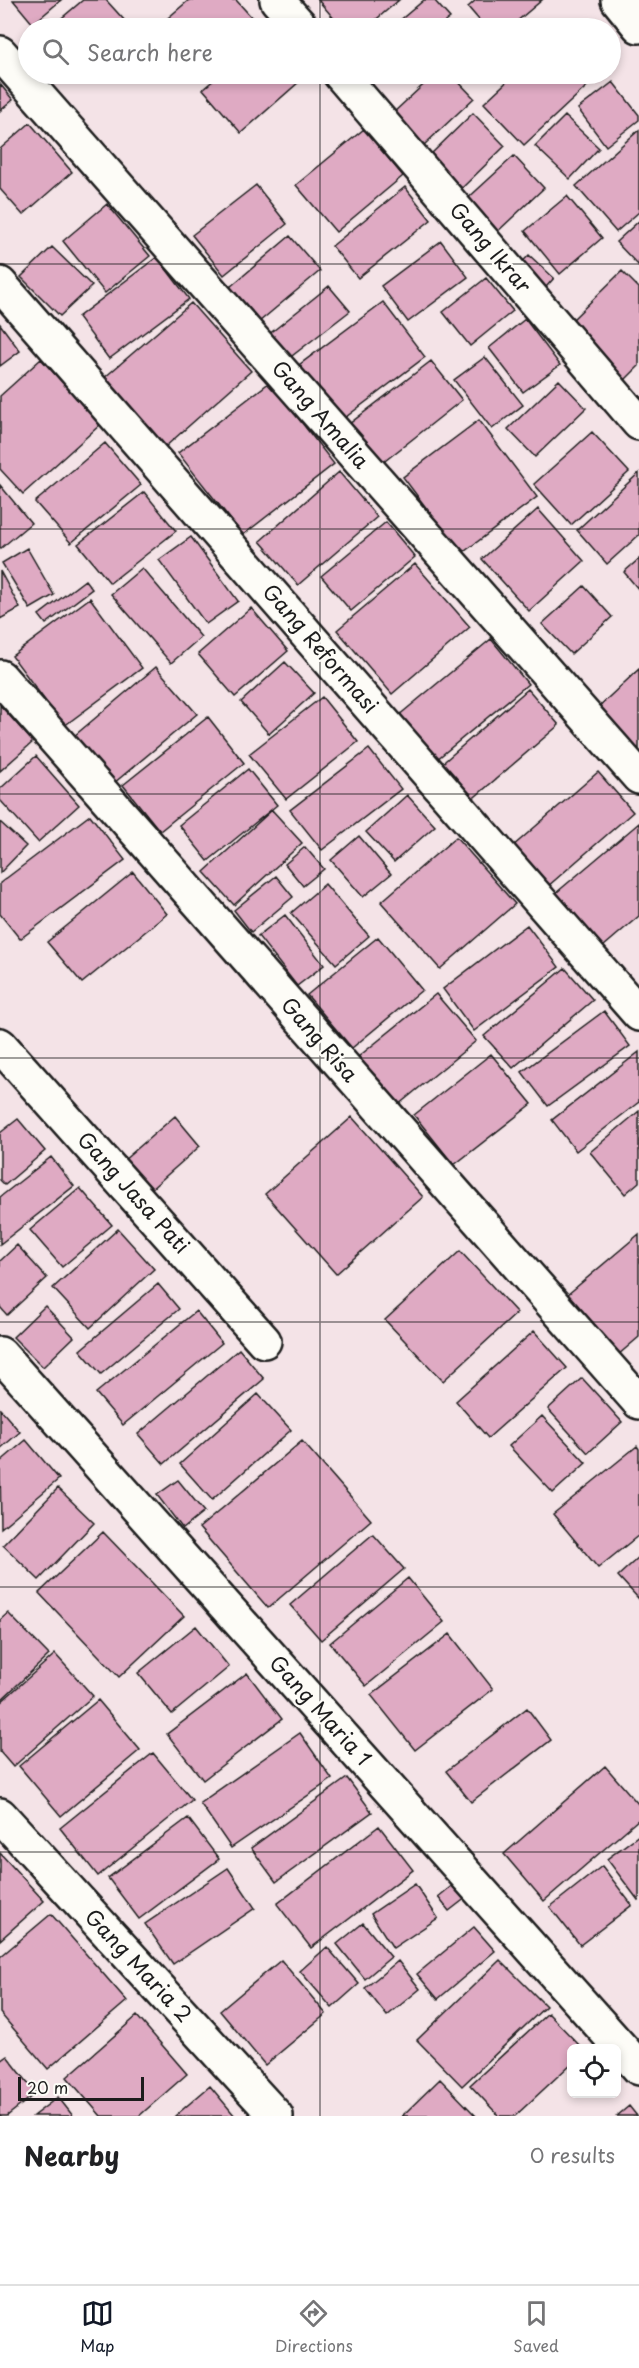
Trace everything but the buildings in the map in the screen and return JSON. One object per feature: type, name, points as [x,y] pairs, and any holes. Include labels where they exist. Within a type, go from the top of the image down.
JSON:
[{"type":"street","points":[[277,0],[293,18]]},
{"type":"street","points":[[618,0],[639,26]]},
{"type":"street","name":"Gang Amalia","points":[[0,53],[18,73]]},
{"type":"street","name":"Gang Amalia","points":[[27,84],[639,777]]},
{"type":"street","name":"Gang Ikrar","points":[[349,84],[639,423]]},
{"type":"street","name":"Gang Reformasi","points":[[0,284],[639,1014]]},
{"type":"street","name":"Gang Risa","points":[[0,677],[639,1402]]},
{"type":"street","name":"Gang Jasa Pati","points":[[0,1046],[264,1341]]},
{"type":"street","name":"Gang Maria 1","points":[[0,1354],[639,2068]]},
{"type":"street","name":"Gang Maria 2","points":[[0,1815],[276,2116]]}]
